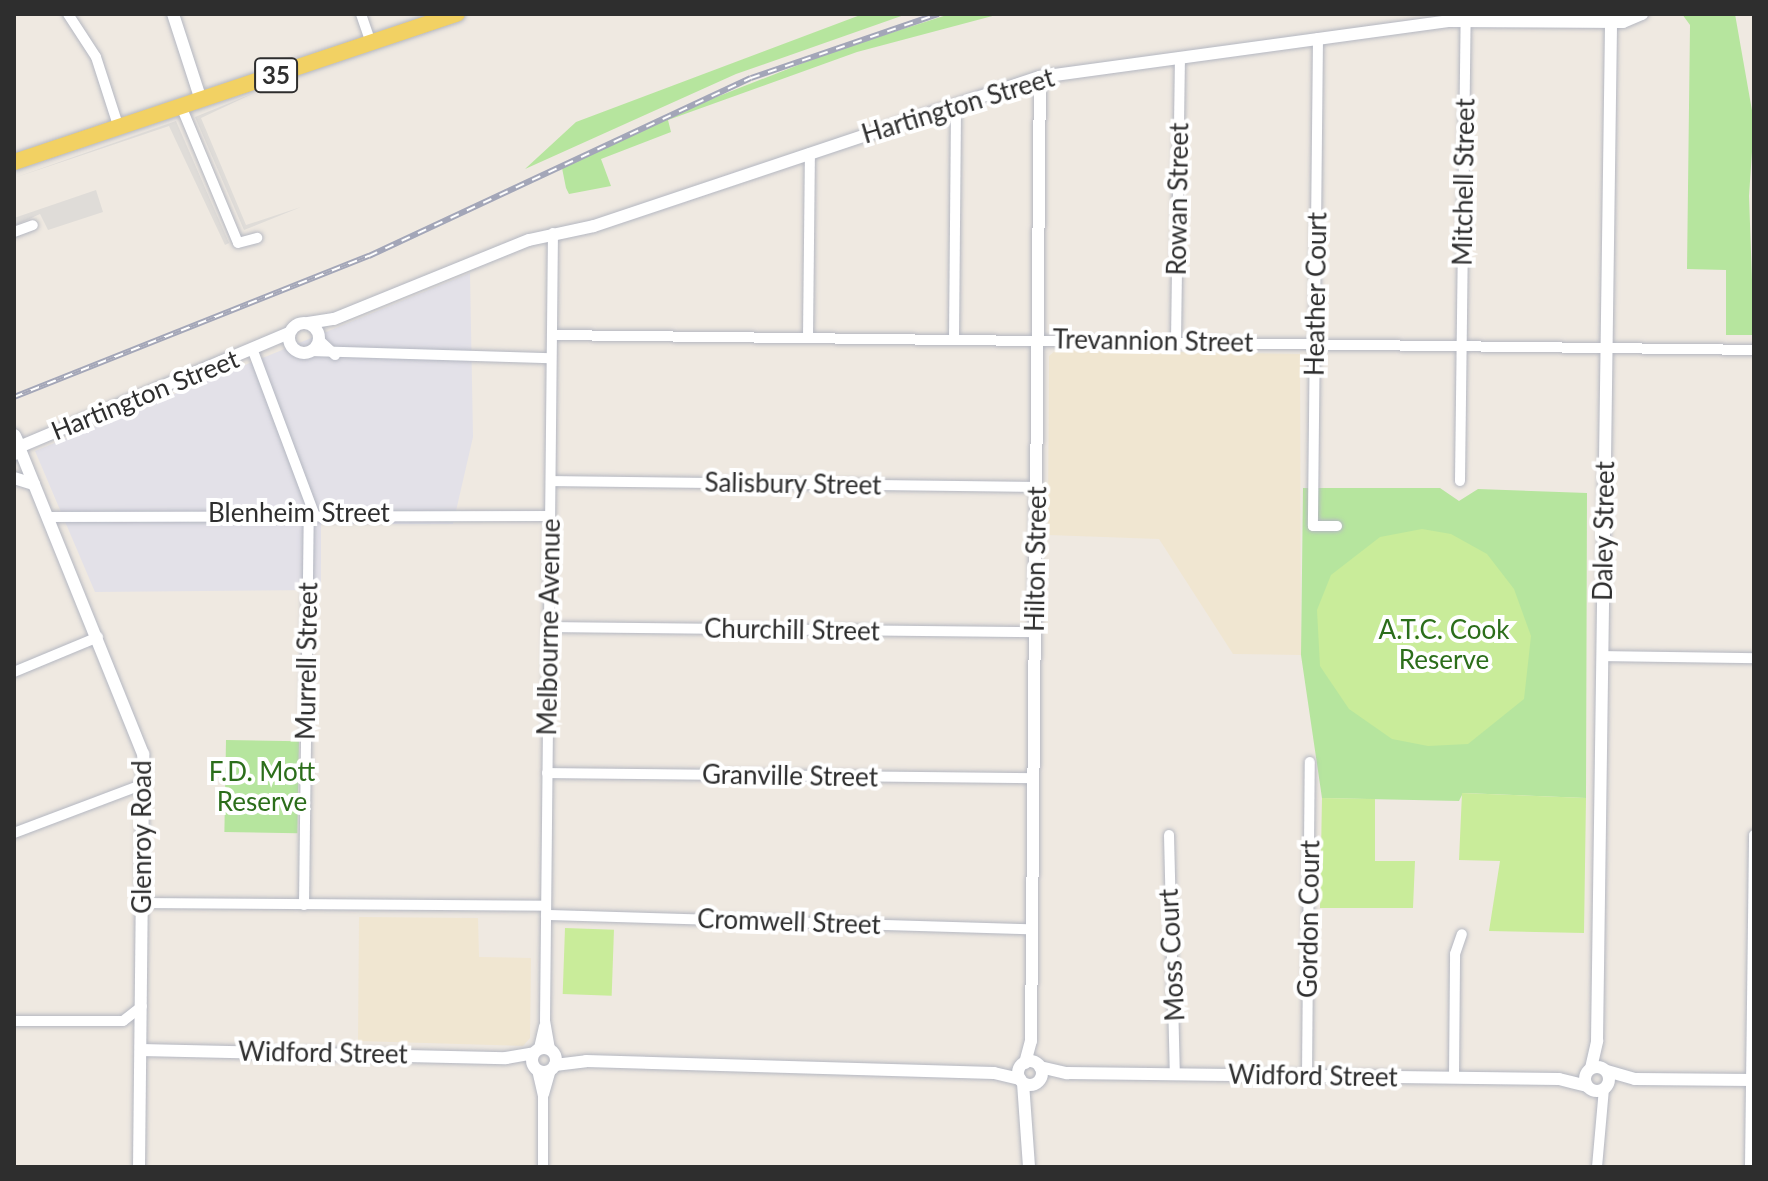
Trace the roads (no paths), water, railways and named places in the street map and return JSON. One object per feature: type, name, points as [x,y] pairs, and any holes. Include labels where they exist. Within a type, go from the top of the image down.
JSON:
[{"type":"main road","name":"35","points":[[14,162],[457,14]]},
{"type":"street","points":[[68,14],[96,57],[119,128]]},
{"type":"street","points":[[173,14],[201,100]]},
{"type":"street","points":[[361,14],[371,43]]},
{"type":"street","name":"Hartington Street","points":[[16,445],[271,343],[290,340],[308,323],[334,319],[553,233],[594,226],[1040,77],[1466,20],[1611,22],[1642,14]]},
{"type":"street","name":"Mitchell Street","points":[[1460,481],[1466,20]]},
{"type":"street","name":"Daley Street","points":[[1597,1070],[1611,22]]},
{"type":"street","name":"Heather Court","points":[[1318,38],[1313,526],[1337,526]]},
{"type":"street","name":"Rowan Street","points":[[1176,341],[1180,58]]},
{"type":"street","name":"Hilton Street","points":[[1029,1167],[1040,77]]},
{"type":"street","points":[[954,339],[956,104]]},
{"type":"street","points":[[181,106],[238,243],[257,238]]},
{"type":"street","points":[[808,337],[810,153]]},
{"type":"street","points":[[14,232],[33,225]]},
{"type":"street","name":"Melbourne Avenue","points":[[543,1167],[553,233]]},
{"type":"street","name":"Hartington Street","points":[[310,351],[334,319]]},
{"type":"street","points":[[308,323],[319,338],[340,356]]},
{"type":"street","name":"Trevannion Street","points":[[552,335],[1606,345],[1754,350]]},
{"type":"street","points":[[290,340],[310,351],[340,356],[551,358]]},
{"type":"street","points":[[253,351],[312,513]]},
{"type":"street","name":"Glenroy Road","points":[[16,445],[140,743],[144,784],[139,1167]]},
{"type":"street","points":[[14,478],[34,484]]},
{"type":"street","name":"Salisbury Street","points":[[551,481],[1036,487]]},
{"type":"street","name":"Blenheim Street","points":[[48,517],[312,513],[550,516]]},
{"type":"street","name":"Murrell Street","points":[[304,905],[312,513]]},
{"type":"street","name":"Churchill Street","points":[[549,627],[1035,632]]},
{"type":"street","points":[[14,672],[98,637]]},
{"type":"street","points":[[1602,656],[1754,658]]},
{"type":"street","name":"Gordon Court","points":[[1307,1076],[1310,762]]},
{"type":"street","name":"Granville Street","points":[[547,773],[1034,778]]},
{"type":"street","points":[[14,833],[144,784]]},
{"type":"street","name":"Moss Court","points":[[1169,835],[1175,1074]]},
{"type":"street","points":[[1750,1167],[1754,835]]},
{"type":"street","name":"Cromwell Street","points":[[143,903],[546,911],[1032,929]]},
{"type":"street","points":[[1454,1077],[1455,954],[1462,934]]},
{"type":"street","points":[[14,1021],[116,1021],[142,1006]]},
{"type":"street","name":"Widford Street","points":[[141,1050],[994,1073],[1559,1079],[1589,1087],[1606,1087]]},
{"type":"street","points":[[1597,1070],[1635,1079],[1752,1080]]},
{"type":"street","points":[[1597,1070],[1589,1087],[1598,1121]]},
{"type":"street","points":[[1597,1070],[1606,1087],[1598,1121],[1597,1167]]},
{"type":"street","name":"Widford Street","points":[[1559,1079],[1597,1070]]},
{"type":"street","points":[[1606,1087],[1635,1079]]},
{"type":"railway","points":[[14,397],[369,256],[751,78],[938,14]]},
{"type":"park label","name":"A.T.C. Cook Reserve","points":[[1444,645]]},
{"type":"park label","name":"F.D. Mott Reserve","points":[[262,787]]}]
